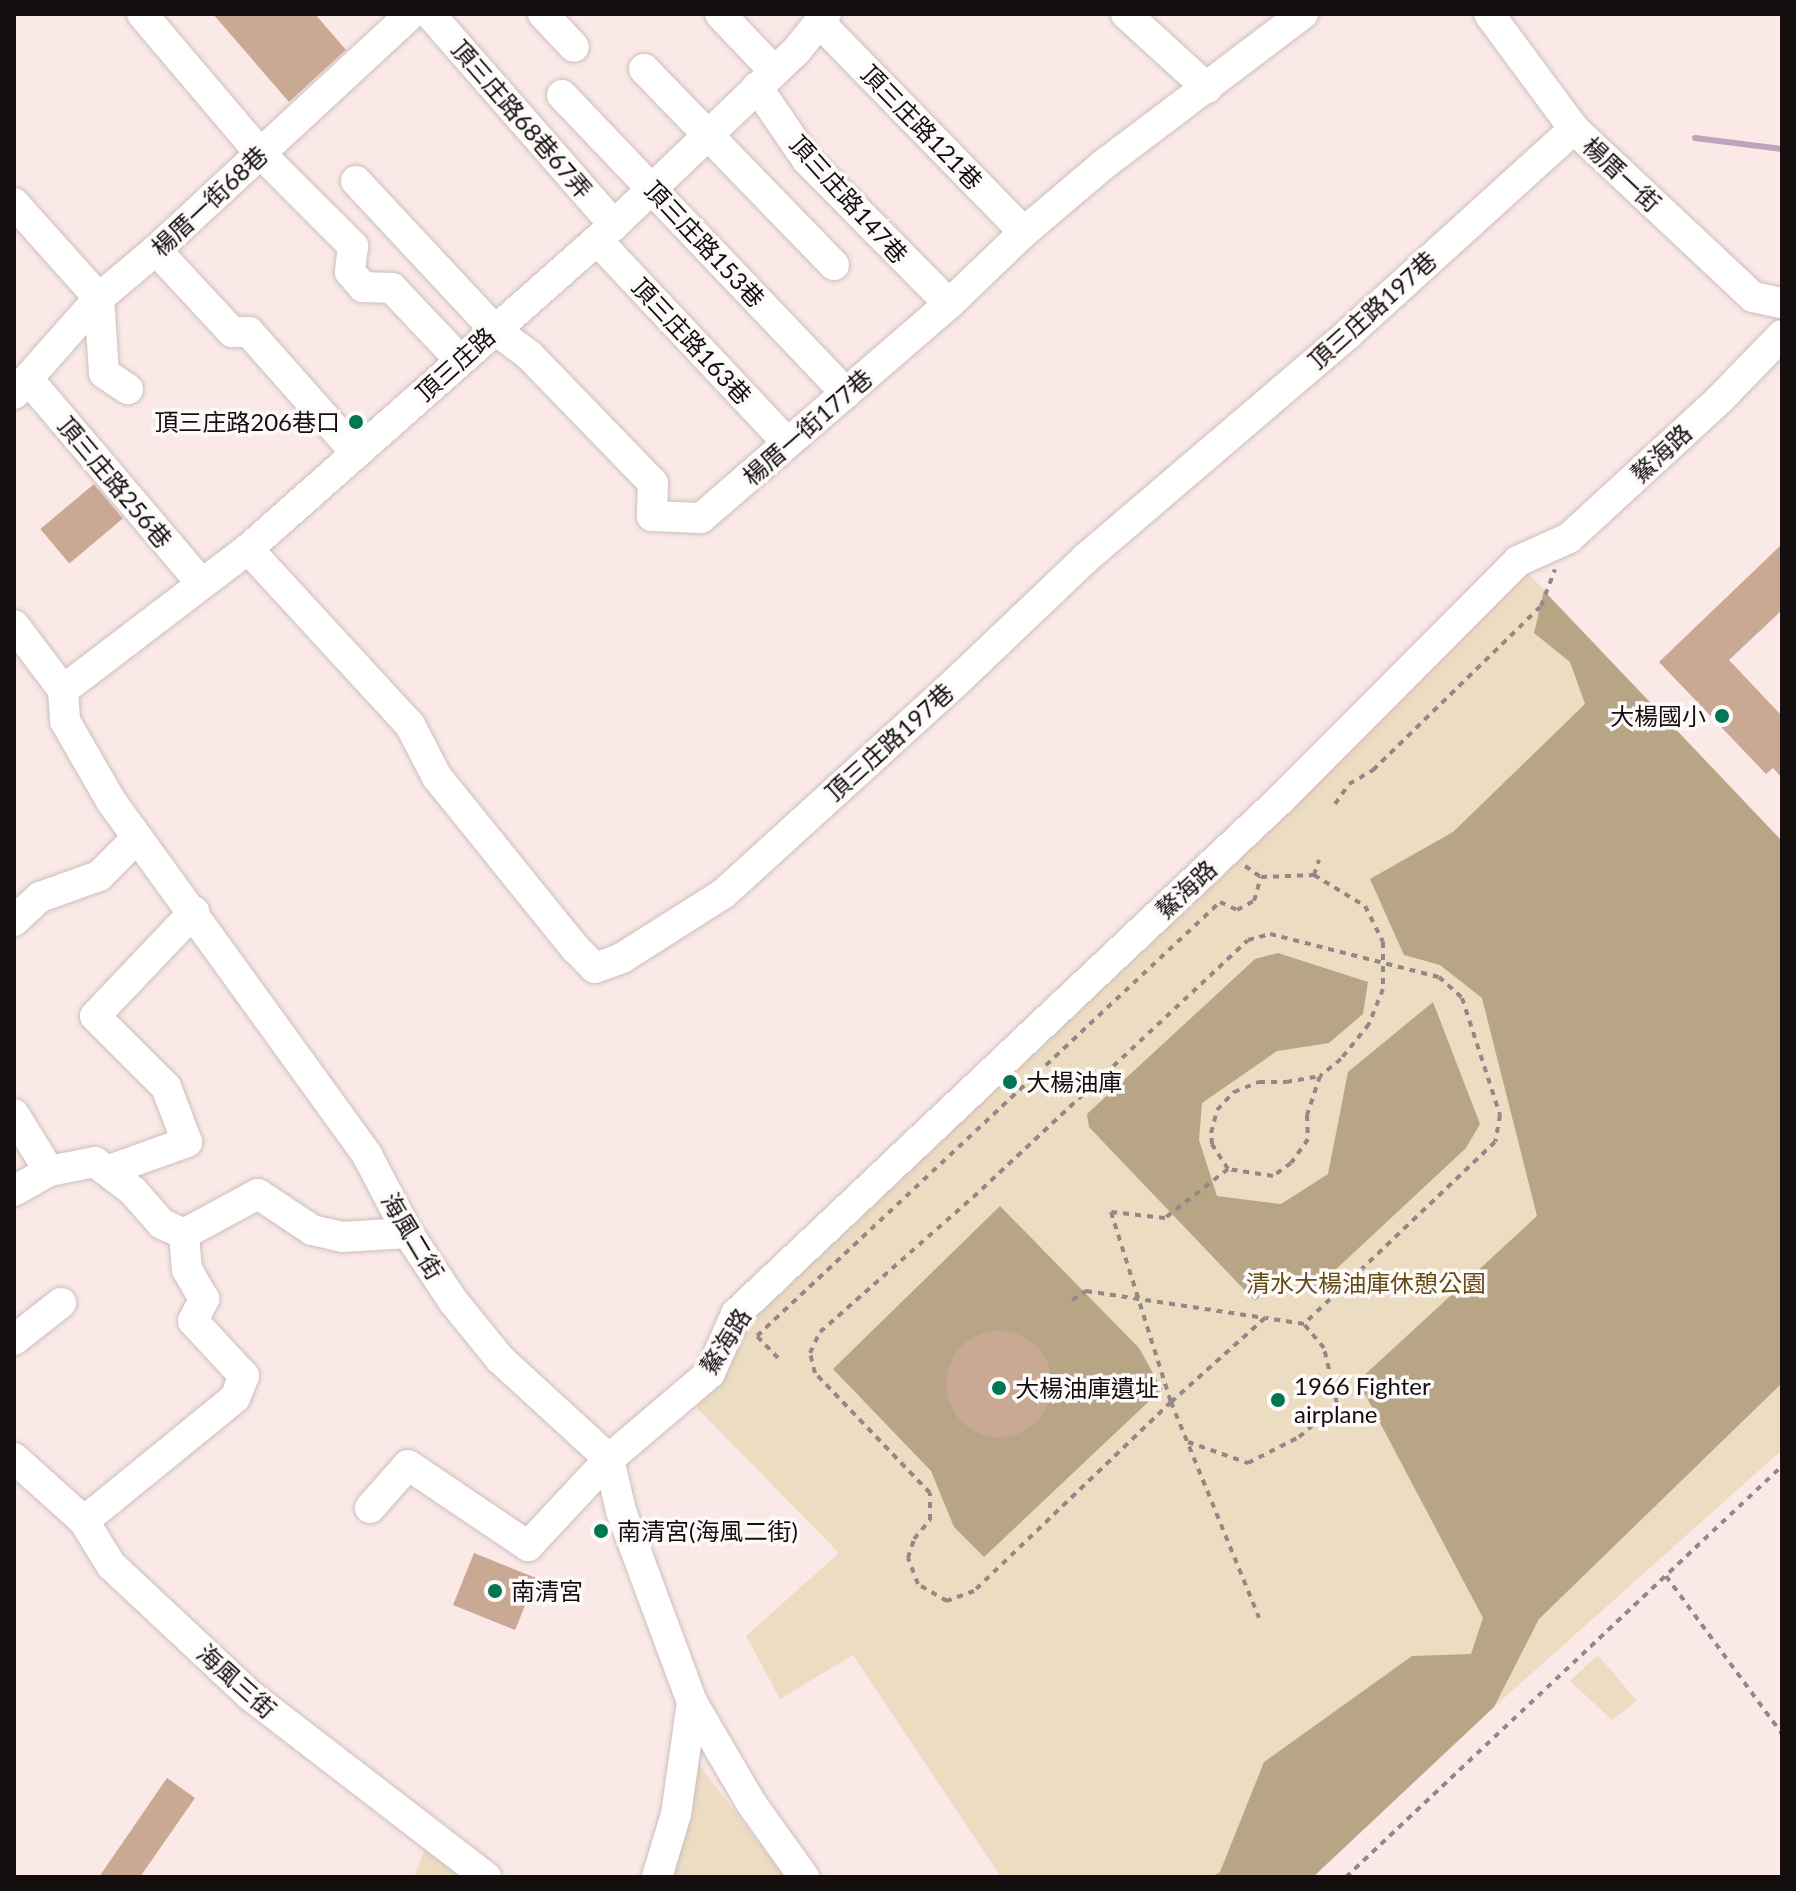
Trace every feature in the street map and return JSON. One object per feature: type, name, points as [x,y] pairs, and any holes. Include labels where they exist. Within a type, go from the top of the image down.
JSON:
[{"type":"street","points":[[142,14],[260,153],[353,246],[350,272],[363,287],[392,288],[460,360]]},
{"type":"street","name":"楊厝一街68巷","points":[[21,387],[99,298],[156,250],[411,14]]},
{"type":"street","name":"頂三庄路68巷67弄","points":[[430,14],[606,232]]},
{"type":"street","points":[[543,14],[574,47]]},
{"type":"street","name":"頂三庄路147巷","points":[[720,14],[766,79],[807,160],[949,304]]},
{"type":"street","points":[[1126,14],[1207,88]]},
{"type":"street","name":"楊厝一街177巷","points":[[356,181],[494,329],[529,355],[653,483],[652,516],[701,518],[949,304],[1024,232],[1103,165],[1303,14]]},
{"type":"street","name":"楊厝一街","points":[[1489,14],[1574,129],[1753,297],[1782,303]]},
{"type":"street","name":"頂三庄路","points":[[63,690],[248,549],[606,232],[766,79],[823,18]]},
{"type":"street","name":"頂三庄路121巷","points":[[823,18],[1024,232]]},
{"type":"street","points":[[644,69],[834,265]]},
{"type":"street","name":"頂三庄路153巷","points":[[562,95],[846,393]]},
{"type":"street","name":"頂三庄路197巷","points":[[248,549],[410,725],[437,777],[566,937],[595,968],[622,958],[723,894],[957,681],[1086,558],[1349,333],[1574,129]]},
{"type":"street","points":[[14,203],[99,298],[104,373],[128,389]]},
{"type":"street","name":"頂三庄路163巷","points":[[606,232],[787,442]]},
{"type":"street","points":[[156,250],[232,332],[249,332],[356,453]]},
{"type":"street","name":"鰲海路","points":[[370,1508],[408,1465],[528,1546],[609,1459],[710,1373],[736,1314],[1281,799],[1518,561],[1569,538],[1720,399],[1782,335]]},
{"type":"street","name":"頂三庄路256巷","points":[[21,387],[202,584]]},
{"type":"street","name":"海風二街","points":[[14,625],[63,690],[65,721],[136,839],[194,912],[367,1155],[408,1233],[453,1301],[500,1359],[609,1459]]},
{"type":"street","points":[[18,908],[99,876],[136,839]]},
{"type":"street","points":[[109,1170],[187,1142],[166,1087],[95,1016],[194,912]]},
{"type":"street","points":[[14,1114],[49,1171]]},
{"type":"street","points":[[14,1191],[49,1171],[95,1162],[109,1170],[162,1224],[184,1234]]},
{"type":"street","points":[[184,1234],[258,1194],[312,1230],[342,1237],[408,1233]]},
{"type":"street","points":[[84,1521],[235,1398],[244,1376],[193,1321],[204,1299],[187,1270],[184,1234]]},
{"type":"street","points":[[14,1340],[61,1303]]},
{"type":"street","name":"海風三街","points":[[14,1458],[84,1521],[111,1565],[251,1696],[486,1877]]},
{"type":"street","points":[[609,1459],[621,1511],[692,1702],[751,1803],[804,1877]]},
{"type":"street","points":[[657,1877],[676,1814],[692,1702]]},
{"type":"path","points":[[1335,804],[1349,784],[1373,770],[1541,606],[1569,538]]},
{"type":"path","points":[[1314,875],[1319,860]]},
{"type":"path","points":[[778,1358],[757,1336],[1220,902],[1237,910],[1254,901],[1261,877],[1314,875],[1365,906],[1383,942],[1383,989],[1369,1024],[1341,1059],[1320,1076],[1286,1082],[1259,1082],[1234,1092],[1217,1110],[1211,1133],[1212,1144],[1228,1169]]},
{"type":"path","points":[[1265,1318],[1171,1402],[974,1591],[947,1601],[918,1584],[908,1558],[914,1539],[930,1520],[930,1493],[815,1373],[810,1353],[820,1332],[982,1189],[1248,940],[1270,934],[1439,977],[1462,998],[1500,1115],[1495,1142],[1304,1324]]},
{"type":"path","points":[[1259,1618],[1171,1402],[1111,1212],[1165,1218],[1228,1169],[1273,1176],[1291,1163],[1308,1139],[1307,1115],[1320,1076]]},
{"type":"path","points":[[1072,1300],[1086,1291],[1304,1324],[1324,1348],[1337,1404],[1299,1437],[1248,1463],[1188,1442]]},
{"type":"path","points":[[1346,1877],[1782,1466]]},
{"type":"path","points":[[1666,1576],[1782,1734]]},
{"type":"green space","name":"清水大楊油庫休憩公園","points":[[1524,569],[1782,841],[1782,1450],[1494,1707],[1313,1877],[1001,1877],[853,1655],[780,1699],[746,1636],[839,1553],[697,1408],[743,1329]]},
{"type":"green space","points":[[1598,1655],[1637,1701],[1612,1720],[1570,1681]]},
{"type":"green space","points":[[680,1740],[785,1877],[647,1877]]},
{"type":"green space","points":[[425,1848],[468,1877],[414,1877]]},
{"type":"shaded area","points":[[1544,591],[1782,841],[1782,1383],[1539,1619],[1494,1707],[1313,1877],[1212,1877],[1220,1872],[1264,1762],[1412,1656],[1471,1654],[1483,1618],[1358,1381],[1537,1216],[1482,998],[1440,965],[1404,955],[1370,879],[1453,832],[1585,704],[1570,662],[1534,633]]},
{"type":"shaded area","points":[[1278,953],[1368,982],[1363,1014],[1329,1043],[1277,1051],[1202,1103],[1199,1140],[1217,1196],[1281,1204],[1328,1174],[1348,1072],[1433,1002],[1480,1124],[1466,1148],[1317,1287],[1287,1271],[1255,1301],[1089,1127],[1087,1114],[1255,959]]},
{"type":"shaded area","points":[[1000,1206],[1139,1348],[1162,1389],[984,1557],[954,1527],[931,1471],[833,1369]]},
{"type":"building","points":[[213,14],[315,14],[346,50],[289,102]]},
{"type":"building","points":[[94,484],[123,518],[69,563],[40,529]]},
{"type":"building","points":[[1782,544],[1782,610],[1729,660],[1782,716],[1782,778],[1773,768],[1766,774],[1659,662]]},
{"type":"building","name":"大楊油庫遺址","points":[[999,1331],[1019,1335],[1036,1347],[1048,1364],[1052,1384],[1048,1404],[1036,1421],[1019,1433],[999,1437],[979,1433],[962,1421],[950,1404],[946,1384],[950,1364],[962,1347],[979,1335]]},
{"type":"building","name":"南清宮","points":[[474,1553],[536,1578],[515,1630],[453,1605]]},
{"type":"building","points":[[167,1778],[195,1798],[140,1877],[99,1877]]},
{"type":"waterway","points":[[1695,138],[1782,149]]},
{"type":"place","name":"頂三庄路206巷口","points":[[356,422]]},
{"type":"place","name":"大楊國小","points":[[1722,716]]},
{"type":"place","name":"大楊油庫","points":[[1010,1082]]},
{"type":"place","name":"大楊油庫遺址","points":[[999,1388]]},
{"type":"place","name":"1966 Fighter airplane","points":[[1278,1400]]},
{"type":"place","name":"南清宮(海風二街)","points":[[601,1531]]},
{"type":"place","name":"南清宮","points":[[495,1591]]}]
